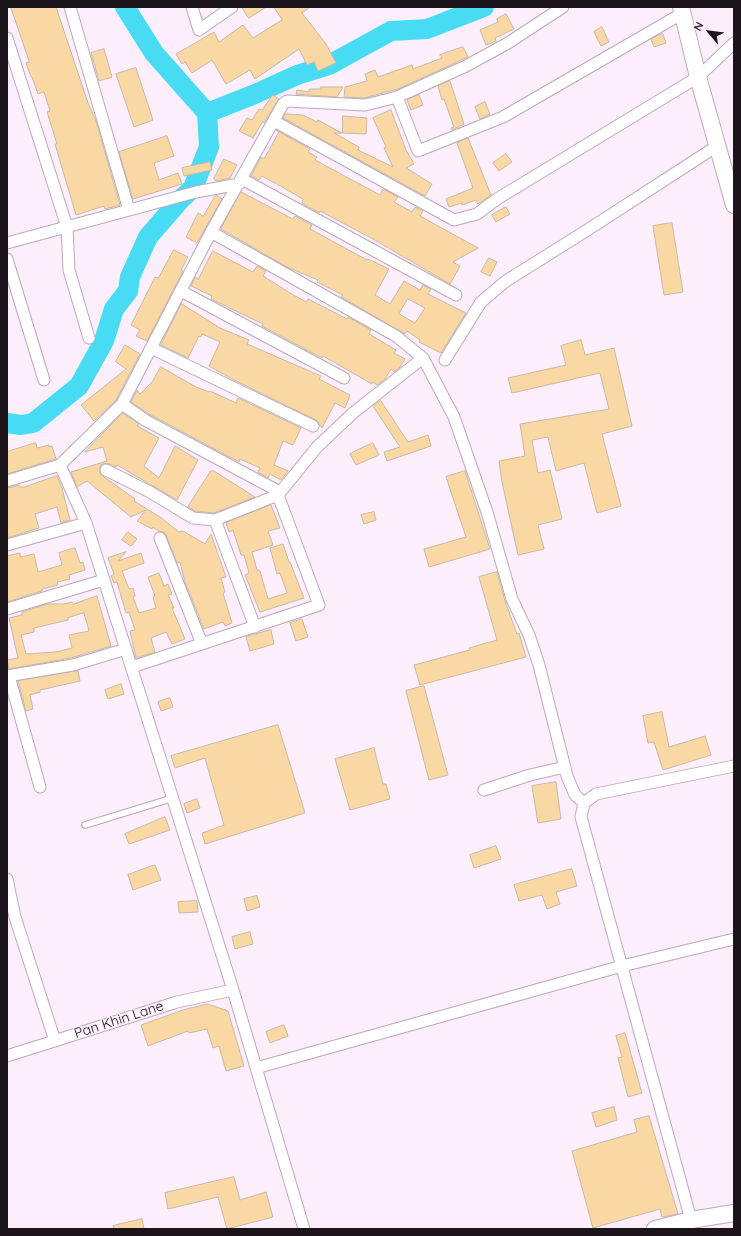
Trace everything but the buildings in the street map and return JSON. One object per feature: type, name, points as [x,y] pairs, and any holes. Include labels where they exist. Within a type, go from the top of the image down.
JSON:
[{"type":"street","points":[[70,7],[129,210]]},
{"type":"street","points":[[192,7],[199,30],[232,7]]},
{"type":"street","points":[[7,481],[60,465],[122,404],[211,232],[283,104],[287,101],[364,104],[397,97],[466,66],[494,51],[562,7]]},
{"type":"street","points":[[397,97],[418,151],[503,117],[682,10],[698,77],[734,205]]},
{"type":"street","points":[[7,38],[67,227],[69,270],[89,338]]},
{"type":"street","points":[[274,121],[454,220],[477,214],[497,199],[698,77],[734,43]]},
{"type":"street","points":[[446,360],[480,302],[506,281],[717,146]]},
{"type":"street","points":[[7,243],[196,192],[240,182],[456,295]]},
{"type":"street","points":[[211,232],[396,336],[423,358],[454,417],[486,512],[512,599],[529,635],[539,665],[565,768],[575,795],[584,803]]},
{"type":"street","points":[[7,259],[44,380]]},
{"type":"street","points":[[181,291],[344,378]]},
{"type":"street","points":[[151,348],[312,426]]},
{"type":"street","points":[[106,470],[150,492],[193,518],[215,520],[279,494],[317,447],[353,412],[423,358]]},
{"type":"street","points":[[122,404],[145,420],[279,494],[319,605],[132,667]]},
{"type":"street","points":[[60,465],[86,523],[132,667],[233,990],[304,1229]]},
{"type":"street","points":[[215,520],[254,626]]},
{"type":"street","points":[[7,544],[86,523]]},
{"type":"street","points":[[160,538],[202,644]]},
{"type":"street","points":[[7,609],[104,580]]},
{"type":"street","points":[[40,786],[8,676],[73,665],[126,649]]},
{"type":"street","points":[[691,1220],[581,817],[584,803],[596,794],[734,766]]},
{"type":"street","points":[[484,790],[547,771],[565,768]]},
{"type":"street","points":[[7,879],[15,917],[54,1041]]},
{"type":"street","points":[[256,1068],[622,966],[734,939]]},
{"type":"street","name":"Pan Khin Lane","points":[[7,1056],[177,1002],[233,990]]},
{"type":"street","points":[[655,1229],[691,1220],[734,1213]]},
{"type":"lane","points":[[85,825],[173,798]]},
{"type":"waterway","points":[[125,7],[154,53],[207,113]]},
{"type":"waterway","points":[[7,423],[21,425],[33,423],[79,386],[104,341],[114,309],[128,291],[130,277],[148,237],[180,200],[193,188],[209,147],[207,113],[297,75],[329,65],[391,31],[427,29],[484,7]]}]
